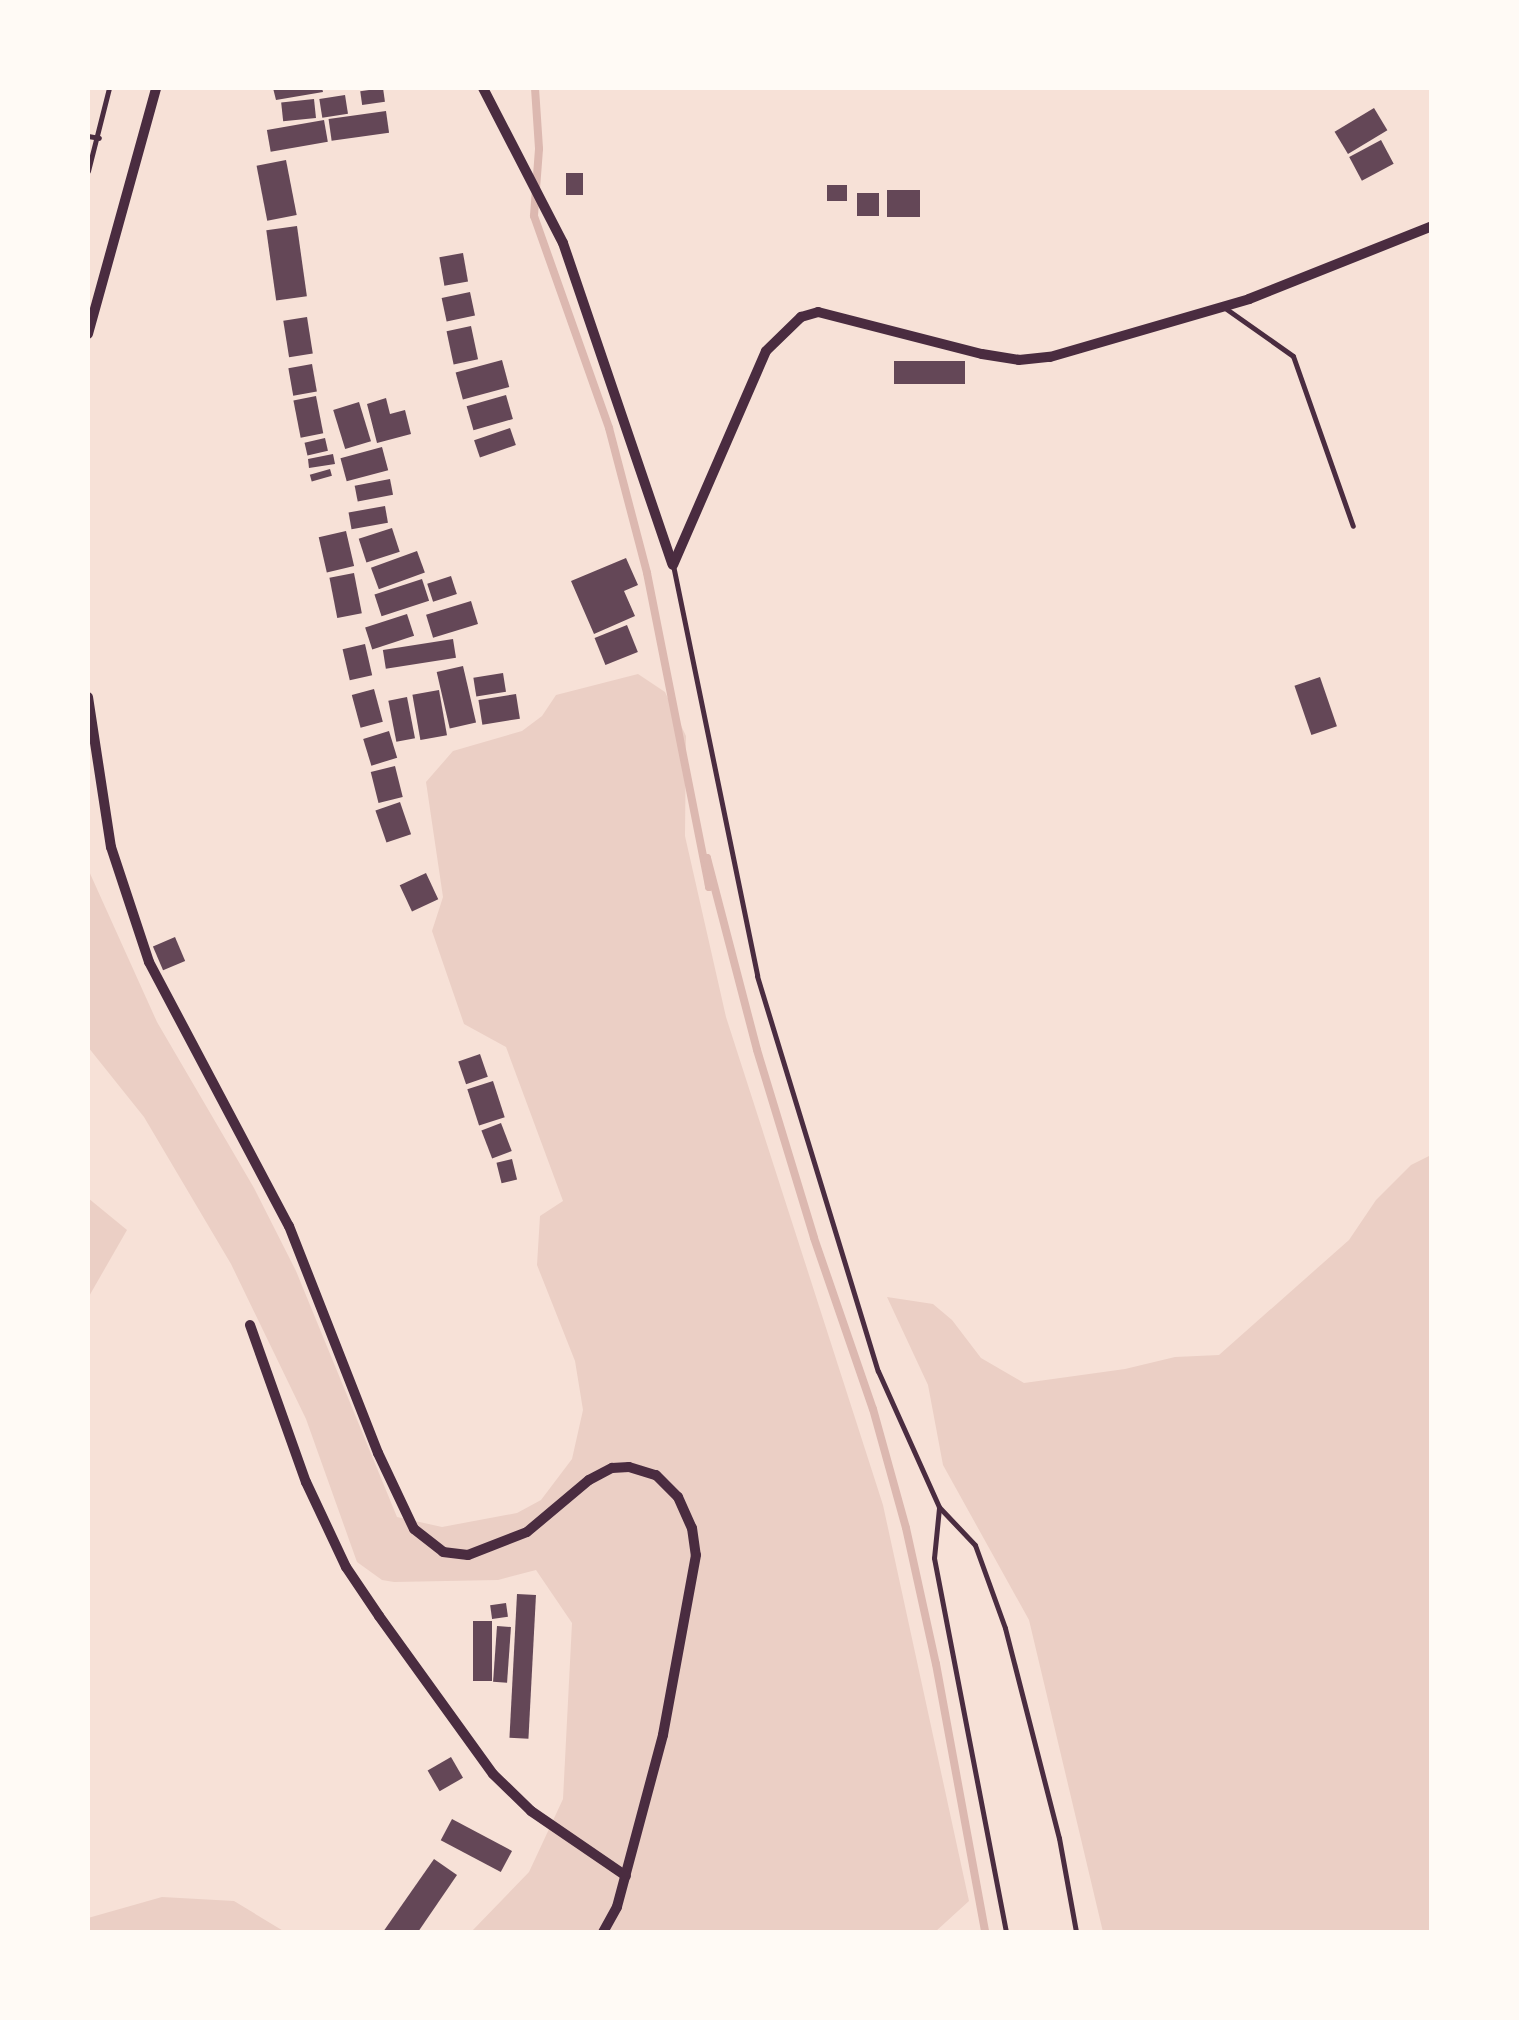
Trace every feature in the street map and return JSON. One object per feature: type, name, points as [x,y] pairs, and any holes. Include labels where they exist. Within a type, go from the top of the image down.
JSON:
[{"type":"street","points":[[88,334],[156,88]]},
{"type":"street","points":[[483,88],[563,242],[672,565]]},
{"type":"street","points":[[672,565],[766,352],[800,317],[818,312],[1019,360],[1050,357],[1223,306],[1432,226]]},
{"type":"street","points":[[88,697],[112,848],[150,962],[289,1226],[378,1453],[414,1529],[443,1552],[468,1555],[526,1532],[590,1480],[612,1468],[629,1467],[656,1475],[678,1497],[692,1528],[696,1554],[666,1717],[617,1907],[603,1932]]},
{"type":"street","points":[[250,1324],[306,1482],[346,1567],[379,1616],[494,1774],[531,1811],[626,1876]]},
{"type":"lane","points":[[88,171],[109,88]]},
{"type":"lane","points":[[88,136],[99,138]]},
{"type":"lane","points":[[1223,306],[1292,356],[1353,526]]},
{"type":"lane","points":[[672,565],[757,976],[878,1371],[939,1507],[975,1546],[1005,1628],[1059,1838],[1076,1932]]},
{"type":"lane","points":[[939,1507],[934,1558],[1006,1932]]},
{"type":"shaded area","points":[[638,674],[665,692],[686,736],[685,836],[726,1017],[883,1505],[969,1901],[935,1932],[471,1932],[529,1872],[563,1799],[572,1623],[536,1570],[498,1580],[394,1582],[382,1580],[357,1562],[306,1419],[231,1264],[144,1117],[88,1047],[88,869],[157,1022],[254,1188],[296,1271],[397,1517],[442,1527],[517,1513],[541,1500],[572,1459],[583,1410],[575,1361],[537,1265],[540,1216],[563,1201],[506,1047],[464,1024],[432,931],[443,897],[426,782],[453,751],[522,731],[542,716],[556,695]]},
{"type":"shaded area","points":[[1431,1155],[1431,1932],[1103,1932],[1029,1620],[943,1465],[928,1385],[887,1297],[933,1304],[952,1320],[981,1358],[1024,1383],[1125,1369],[1175,1357],[1219,1355],[1349,1240],[1376,1200],[1411,1165]]},
{"type":"shaded area","points":[[88,1198],[127,1230],[88,1298]]},
{"type":"shaded area","points":[[162,1897],[234,1901],[285,1932],[88,1932],[88,1918]]},
{"type":"building","points":[[273,88],[322,88],[323,92],[276,100]]},
{"type":"building","points":[[383,88],[385,102],[362,105],[360,91]]},
{"type":"building","points":[[345,95],[348,114],[322,118],[319,99]]},
{"type":"building","points":[[314,99],[316,118],[283,121],[281,102]]},
{"type":"building","points":[[1374,108],[1387,130],[1348,154],[1335,132]]},
{"type":"building","points":[[386,111],[389,133],[332,141],[329,119]]},
{"type":"building","points":[[324,120],[328,142],[271,152],[267,130]]},
{"type":"building","points":[[1381,140],[1394,164],[1362,181],[1349,157]]},
{"type":"building","points":[[286,160],[297,215],[267,221],[257,166]]},
{"type":"building","points":[[566,173],[583,173],[583,195],[566,195]]},
{"type":"building","points":[[827,185],[847,185],[847,201],[827,201]]},
{"type":"building","points":[[887,190],[920,190],[920,217],[887,217]]},
{"type":"building","points":[[857,193],[879,193],[879,216],[857,216]]},
{"type":"building","points":[[297,226],[307,296],[276,301],[266,230]]},
{"type":"building","points":[[463,253],[468,282],[444,286],[439,257]]},
{"type":"building","points":[[470,292],[475,315],[447,322],[442,298]]},
{"type":"building","points":[[307,317],[313,354],[289,357],[283,321]]},
{"type":"building","points":[[471,326],[478,359],[454,364],[447,331]]},
{"type":"building","points":[[502,360],[509,387],[463,399],[456,372]]},
{"type":"building","points":[[894,361],[965,361],[965,384],[894,384]]},
{"type":"building","points":[[312,364],[317,392],[293,396],[288,368]]},
{"type":"building","points":[[506,395],[513,419],[473,430],[467,406]]},
{"type":"building","points":[[316,396],[323,433],[301,438],[293,400]]},
{"type":"building","points":[[386,398],[390,414],[405,410],[411,434],[377,443],[367,404]]},
{"type":"building","points":[[359,402],[371,441],[345,449],[333,410]]},
{"type":"building","points":[[510,428],[516,445],[480,457],[474,440]]},
{"type":"building","points":[[325,438],[328,451],[307,455],[305,443]]},
{"type":"building","points":[[382,447],[388,470],[347,481],[340,458]]},
{"type":"building","points":[[333,454],[335,464],[309,468],[308,459]]},
{"type":"building","points":[[330,469],[332,476],[312,482],[310,475]]},
{"type":"building","points":[[390,479],[393,495],[358,502],[355,486]]},
{"type":"building","points":[[385,506],[388,523],[352,529],[349,512]]},
{"type":"building","points":[[392,528],[400,552],[366,563],[359,539]]},
{"type":"building","points":[[346,531],[354,566],[327,572],[319,537]]},
{"type":"building","points":[[417,551],[425,573],[379,589],[371,568]]},
{"type":"building","points":[[626,558],[638,585],[624,591],[635,616],[594,634],[571,581]]},
{"type":"building","points":[[354,573],[362,613],[337,618],[329,578]]},
{"type":"building","points":[[451,576],[457,594],[433,602],[427,584]]},
{"type":"building","points":[[422,579],[429,601],[382,616],[374,594]]},
{"type":"building","points":[[471,601],[478,624],[433,638],[426,615]]},
{"type":"building","points":[[407,614],[414,636],[372,649],[365,628]]},
{"type":"building","points":[[627,625],[638,652],[605,665],[595,638]]},
{"type":"building","points":[[453,639],[456,658],[386,669],[383,650]]},
{"type":"building","points":[[365,644],[372,675],[350,680],[343,649]]},
{"type":"building","points":[[463,666],[476,723],[450,729],[437,672]]},
{"type":"building","points":[[503,673],[506,692],[476,696],[473,678]]},
{"type":"building","points":[[1320,677],[1337,726],[1311,735],[1294,686]]},
{"type":"building","points":[[374,689],[383,722],[361,728],[352,695]]},
{"type":"building","points":[[439,690],[447,735],[420,740],[412,695]]},
{"type":"building","points":[[516,694],[520,719],[482,725],[478,700]]},
{"type":"building","points":[[407,697],[415,738],[396,742],[388,701]]},
{"type":"building","points":[[389,731],[397,758],[371,766],[363,739]]},
{"type":"building","points":[[395,766],[403,797],[378,803],[371,772]]},
{"type":"building","points":[[400,802],[411,834],[386,843],[375,810]]},
{"type":"building","points":[[426,873],[438,899],[412,912],[400,885]]},
{"type":"building","points":[[175,937],[185,961],[163,970],[153,946]]},
{"type":"building","points":[[480,1054],[488,1077],[466,1084],[458,1061]]},
{"type":"building","points":[[493,1081],[505,1117],[479,1125],[467,1089]]},
{"type":"building","points":[[501,1123],[512,1151],[492,1159],[481,1131]]},
{"type":"building","points":[[512,1159],[517,1179],[502,1183],[496,1163]]},
{"type":"building","points":[[517,1594],[536,1595],[528,1739],[509,1738]]},
{"type":"building","points":[[506,1603],[508,1617],[492,1619],[490,1605]]},
{"type":"building","points":[[473,1621],[492,1621],[492,1681],[473,1681]]},
{"type":"building","points":[[497,1626],[511,1627],[507,1683],[493,1682]]},
{"type":"building","points":[[451,1757],[463,1778],[440,1791],[428,1770]]},
{"type":"building","points":[[452,1819],[512,1851],[501,1872],[441,1840]]},
{"type":"building","points":[[434,1859],[457,1875],[418,1932],[383,1932]]},
{"type":"waterway","points":[[535,88],[539,149],[534,216],[609,428],[647,573],[709,887],[707,858],[757,1050],[814,1238],[873,1409],[906,1528],[936,1664],[985,1932]]}]
